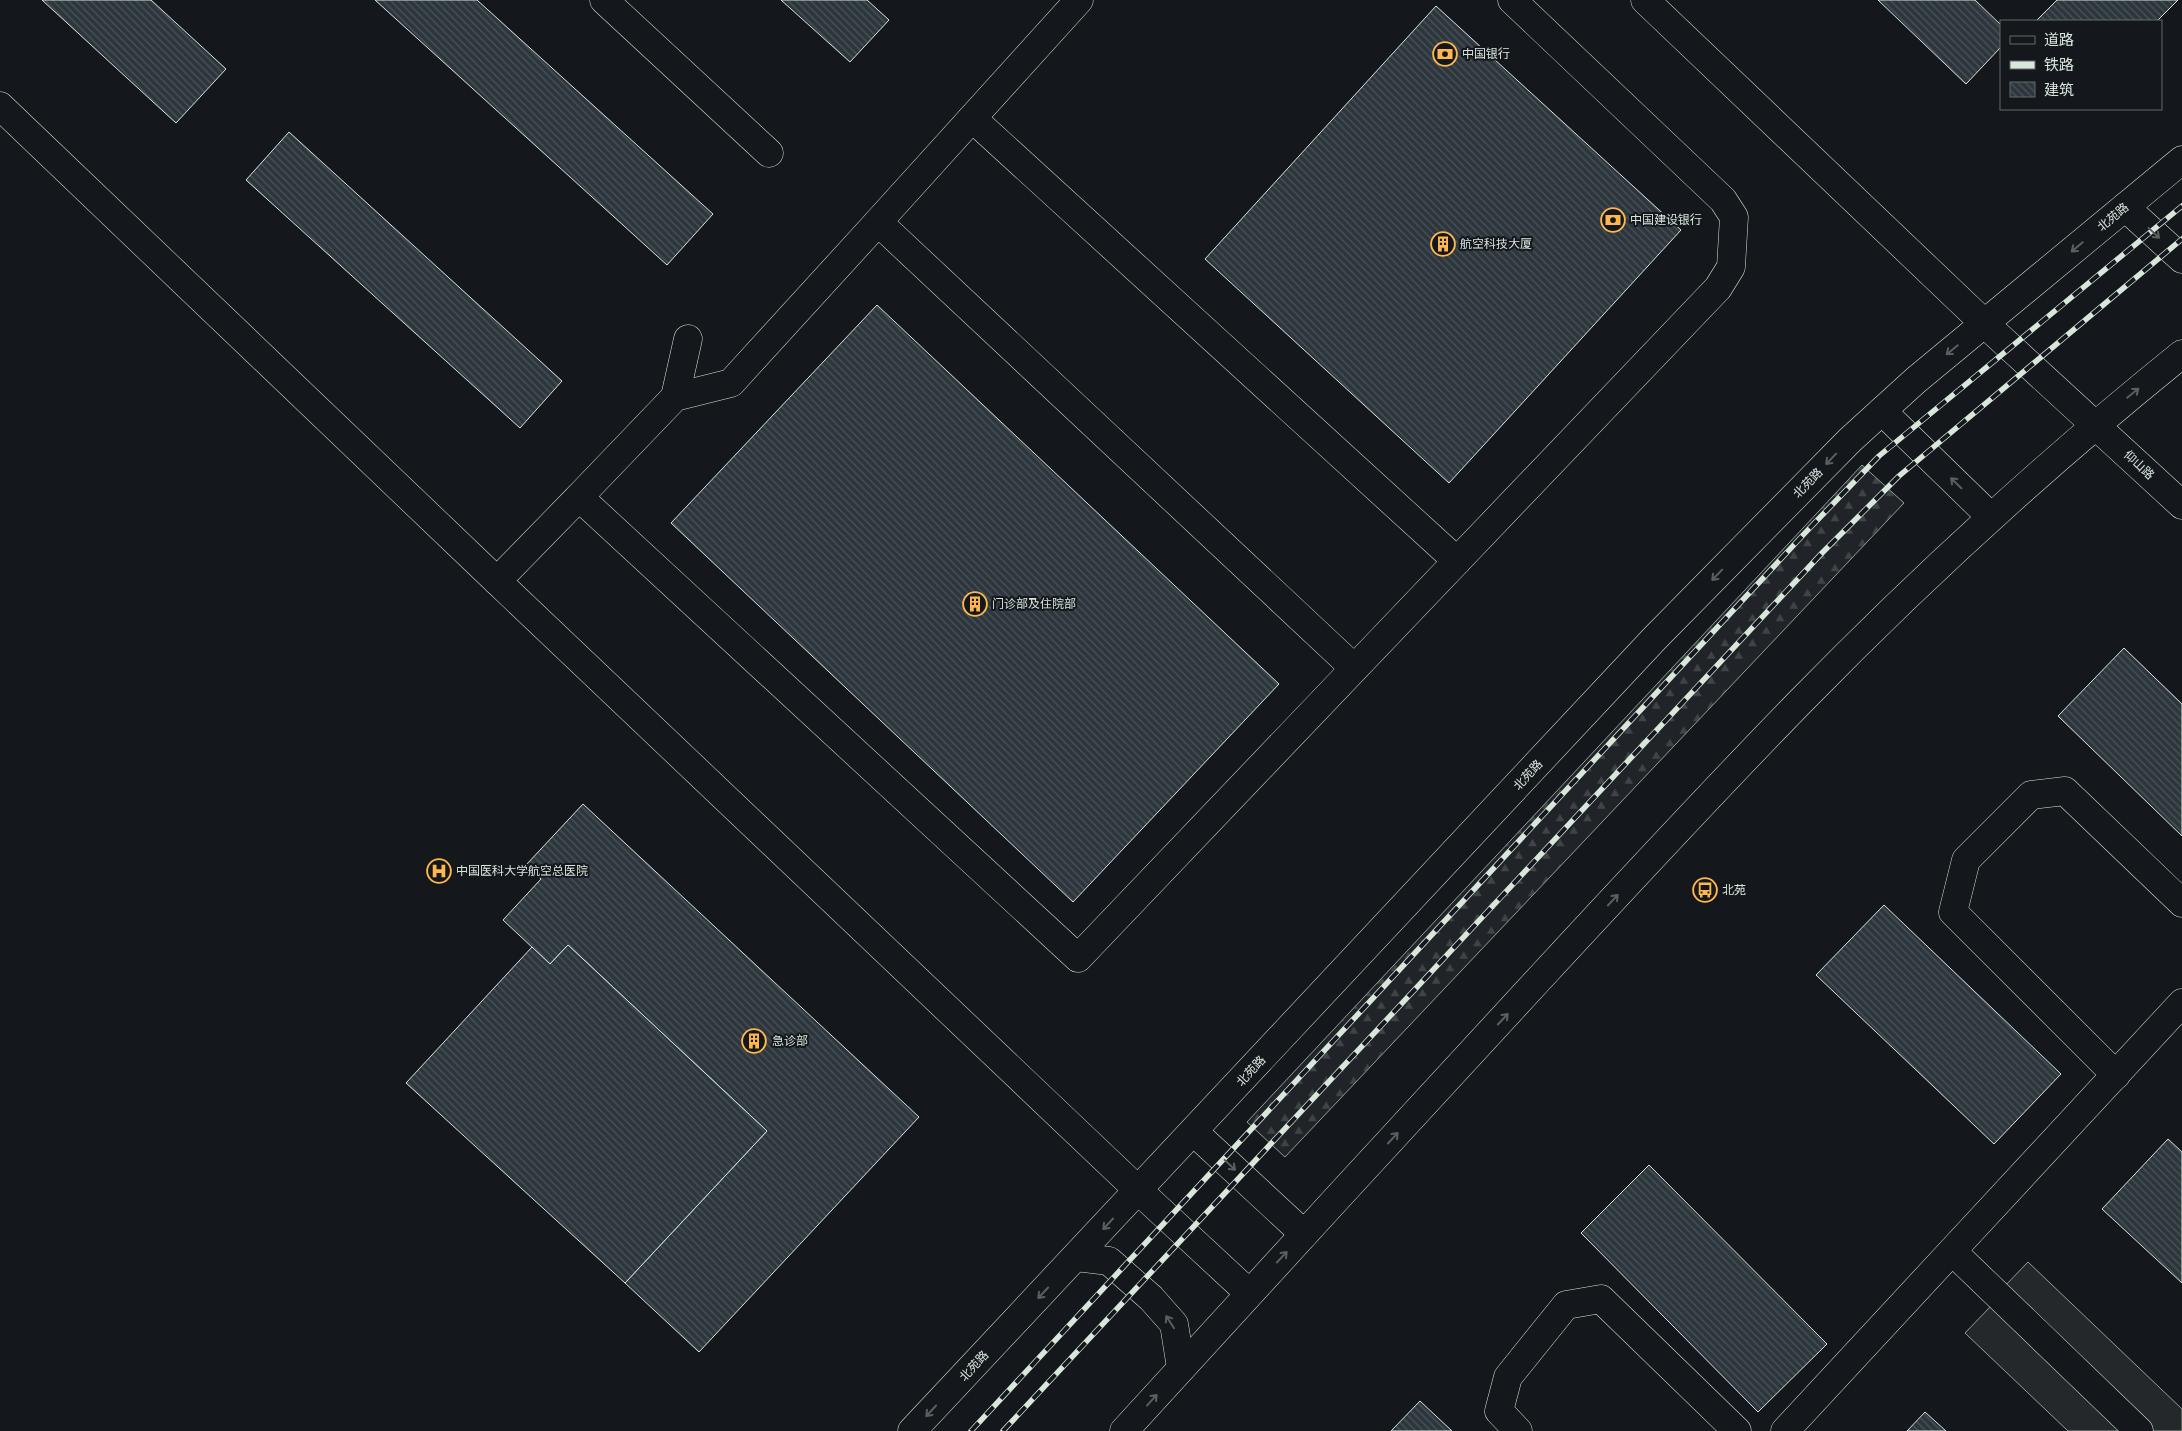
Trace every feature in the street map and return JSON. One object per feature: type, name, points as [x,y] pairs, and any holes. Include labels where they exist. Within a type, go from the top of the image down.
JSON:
[{"type":"main road","points":[[604,0],[769,153]]},
{"type":"main road","points":[[675,397],[731,384],[1079,0]]},
{"type":"main road","points":[[579,497],[1078,958],[1718,288],[1731,267],[1734,217],[1723,200],[1512,0]]},
{"type":"main road","name":"仰山路","points":[[1645,0],[1985,324],[2182,505]]},
{"type":"main road","points":[[0,106],[497,582],[1249,1293]]},
{"type":"main road","points":[[972,118],[1457,561]]},
{"type":"main road","name":"北苑路","points":[[912,1431],[1139,1191],[1655,638],[1850,440],[1916,380],[2182,160]]},
{"type":"main road","points":[[2126,207],[2182,259]]},
{"type":"main road","points":[[878,222],[1354,668]]},
{"type":"main road","points":[[497,582],[675,397],[688,339]]},
{"type":"main road","points":[[1124,1431],[1249,1293],[1658,851],[1802,700],[1991,518],[2096,424],[2182,354]]},
{"type":"main road","points":[[1882,411],[1991,518]]},
{"type":"main road","points":[[2116,1075],[1953,912],[1966,860],[2031,795],[2065,791],[2182,903]]},
{"type":"main road","points":[[1785,1431],[2182,1003]]},
{"type":"main road","points":[[1194,1132],[1304,1234]]},
{"type":"main road","points":[[1952,1251],[2139,1431]]},
{"type":"main road","points":[[1076,1257],[1109,1261],[1150,1298],[1174,1324],[1181,1368]]},
{"type":"main road","points":[[1518,1431],[1499,1411],[1508,1377],[1566,1305],[1602,1299],[1737,1431]]},
{"type":"green space","points":[[1862,465],[1904,503],[1285,1157],[1247,1122]]},
{"type":"shaded area","points":[[2028,1262],[2182,1409],[2182,1431],[2148,1431],[2001,1290]]},
{"type":"shaded area","points":[[1992,1305],[2125,1431],[2068,1431],[1965,1333]]},
{"type":"building","points":[[42,0],[151,0],[226,69],[176,123]]},
{"type":"building","points":[[375,0],[477,0],[713,214],[667,265]]},
{"type":"building","points":[[781,0],[867,0],[889,20],[850,62]]},
{"type":"building","points":[[1878,0],[1975,0],[2000,24],[2000,48],[1966,84]]},
{"type":"building","points":[[2057,0],[2178,0],[2158,20],[2037,20]]},
{"type":"building","name":"航空科技大厦","points":[[1436,6],[1681,230],[1449,483],[1205,259]]},
{"type":"building","points":[[289,132],[562,381],[520,428],[246,180]]},
{"type":"building","name":"门诊部及住院部","points":[[877,305],[1279,684],[1073,902],[671,523]]},
{"type":"building","points":[[2124,648],[2182,704],[2182,836],[2058,716]]},
{"type":"building","name":"急诊部","points":[[583,804],[919,1117],[699,1352],[625,1283],[767,1131],[568,945],[550,964],[503,920],[541,879],[526,865]]},
{"type":"building","points":[[1884,905],[2061,1074],[1994,1144],[1816,975]]},
{"type":"building","points":[[568,945],[767,1131],[625,1283],[406,1083],[532,947],[550,964]]},
{"type":"building","points":[[2168,1139],[2182,1152],[2182,1283],[2102,1209]]},
{"type":"building","points":[[1649,1165],[1827,1344],[1758,1412],[1581,1233]]},
{"type":"building","points":[[1420,1401],[1452,1431],[1391,1431]]},
{"type":"building","points":[[1925,1412],[1946,1431],[1907,1431]]},
{"type":"railway","points":[[971,1431],[1804,534],[1879,456],[2182,206]]},
{"type":"railway","points":[[1003,1431],[1822,553],[1899,476],[2182,239]]},
{"type":"place","name":"中国银行","points":[[1445,54]]},
{"type":"place","name":"中国建设银行","points":[[1613,220]]},
{"type":"place","name":"航空科技大厦","points":[[1443,244]]},
{"type":"place","name":"门诊部及住院部","points":[[975,604]]},
{"type":"place","name":"中国医科大学航空总医院","points":[[439,871]]},
{"type":"place","name":"北苑","points":[[1705,890]]},
{"type":"place","name":"急诊部","points":[[754,1041]]}]
